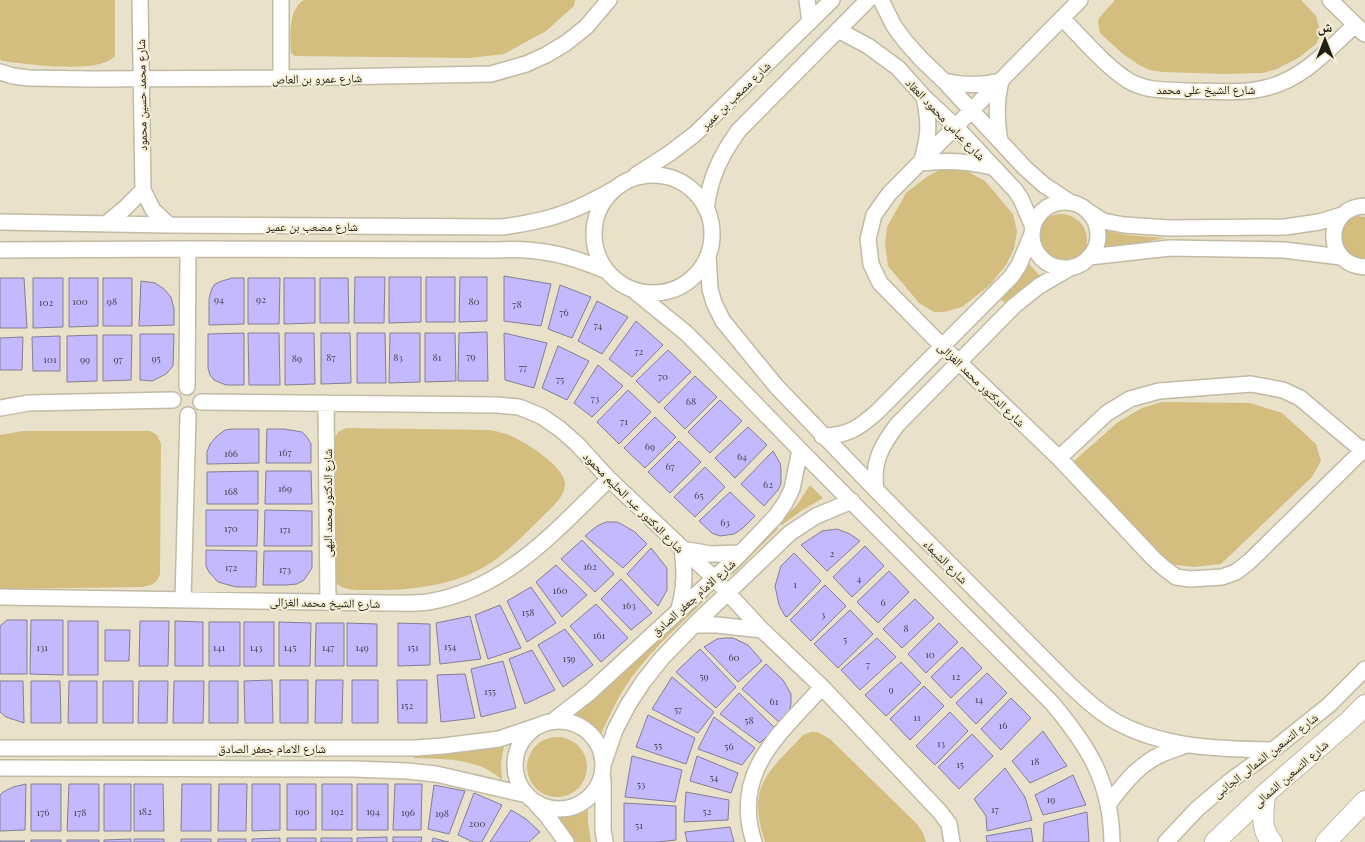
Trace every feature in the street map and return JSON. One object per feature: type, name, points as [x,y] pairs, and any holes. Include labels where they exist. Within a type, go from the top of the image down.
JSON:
[{"type":"main road","name":"شارع التسعين الشمالى","points":[[1215,842],[1265,794],[1365,705]]},
{"type":"main road","points":[[1265,794],[1263,824],[1265,834],[1272,842]]},
{"type":"main road","points":[[1309,842],[1329,839],[1365,801]]},
{"type":"street","name":"شارع محمد حسين محمود","points":[[140,0],[143,190],[153,210],[169,225]]},
{"type":"street","points":[[281,0],[281,78]]},
{"type":"street","name":"شارع عمرو بن العاص","points":[[0,72],[28,78],[281,78],[491,74],[526,64],[566,43],[586,27],[609,0]]},
{"type":"street","points":[[807,0],[810,22]]},
{"type":"street","name":"شارع مصعب بن عمير","points":[[0,222],[502,227],[536,221],[583,206],[622,184],[670,153],[695,134],[832,0]]},
{"type":"street","points":[[706,209],[708,193],[716,169],[725,150],[739,130],[868,0]]},
{"type":"street","name":"شارع عباس محمود العقاد","points":[[881,0],[894,26],[922,60],[1025,168],[1044,185],[1070,202]]},
{"type":"street","name":"شارع الدكتور محمد الغزالى","points":[[1080,0],[888,194],[874,215],[868,239],[871,264],[880,283],[943,347],[1059,458],[1153,558],[1176,577],[1190,579],[1222,577],[1236,572],[1250,561],[1364,450]]},
{"type":"street","points":[[1330,0],[1360,30]]},
{"type":"street","name":"شارع الشيخ على محمد","points":[[1062,18],[1117,73],[1131,82],[1148,88],[1165,90],[1248,91],[1265,88],[1296,76],[1360,30]]},
{"type":"street","name":"شارع عباس محمود العقاد","points":[[838,30],[868,46],[898,68],[924,98],[956,126],[1015,190],[1033,230]]},
{"type":"street","points":[[944,81],[967,85],[1000,81],[996,117],[1000,141]]},
{"type":"street","points":[[924,98],[928,114],[928,130],[926,146],[920,163],[949,161],[992,167]]},
{"type":"street","points":[[641,176],[667,177],[680,181],[690,188],[706,209],[711,224],[712,240],[708,255],[701,268],[690,280],[677,288],[662,292],[632,289],[618,281],[607,271],[599,258],[594,243],[594,228],[598,213],[605,199],[622,184],[641,176]]},
{"type":"street","points":[[106,224],[126,208],[143,190]]},
{"type":"street","points":[[822,436],[835,436],[850,432],[864,423],[943,347],[1011,277],[1019,265],[1040,215],[1050,206],[1070,202],[1102,220],[1124,225],[1169,228],[1285,227],[1319,222],[1342,215],[1363,204]]},
{"type":"street","points":[[1086,210],[1092,217],[1098,233],[1097,242],[1089,258]]},
{"type":"street","points":[[1342,215],[1334,228],[1334,244],[1337,251],[1350,264],[1365,268]]},
{"type":"street","points":[[1033,230],[1034,247],[1041,258],[1052,265],[1072,267]]},
{"type":"street","points":[[876,490],[874,478],[877,456],[897,425],[1014,306],[1039,286],[1089,258],[1170,248],[1284,250],[1341,257]]},
{"type":"street","points":[[187,387],[188,249]]},
{"type":"street","name":"شارع مصعب بن عمير","points":[[0,250],[518,250],[550,252],[580,260],[607,271]]},
{"type":"street","name":"شارع الشيماء","points":[[708,255],[710,289],[714,304],[724,321],[776,386],[822,436],[1093,706],[1113,720],[1135,731],[1158,739],[1187,745],[1273,750]]},
{"type":"street","name":"شارع الشيماء","points":[[632,289],[686,333],[1052,703],[1074,730],[1095,763],[1108,805],[1112,842]]},
{"type":"street","points":[[1059,458],[1107,413],[1130,399],[1159,391],[1251,384],[1283,390],[1300,398],[1364,450]]},
{"type":"street","points":[[187,387],[197,391],[201,402],[195,413],[188,415],[177,411],[173,400],[178,391],[187,387]]},
{"type":"street","points":[[0,408],[29,403],[173,400]]},
{"type":"street","name":"شارع الدكتور عبد الحليم محمود","points":[[201,402],[497,405],[519,408],[540,416],[560,429],[576,444],[609,479],[714,578],[762,630],[822,687],[940,812],[949,824],[952,842]]},
{"type":"street","name":"شارع الدكتور محمد البهى","points":[[326,403],[328,602]]},
{"type":"street","points":[[184,600],[188,415]]},
{"type":"street","name":"شارع الامام جعفر الصادق","points":[[0,748],[384,748],[443,746],[499,739],[547,723],[589,692],[741,553],[776,516],[786,503],[792,489],[800,450]]},
{"type":"street","name":"شارع الشيخ محمد الغزالى","points":[[0,597],[385,603],[428,602],[471,589],[498,576],[522,560],[546,540],[609,479]]},
{"type":"street","name":"شارع الامام جعفر الصادق","points":[[604,767],[615,730],[643,682],[662,658],[790,533],[816,516],[852,501]]},
{"type":"street","points":[[679,609],[684,590],[685,570],[682,549],[711,554],[741,553]]},
{"type":"street","points":[[694,625],[724,625],[762,630]]},
{"type":"street","name":"شارع التسعين الشمالى الجانبى","points":[[1166,842],[1197,809],[1330,705],[1365,669]]},
{"type":"street","points":[[1052,703],[1069,684]]},
{"type":"street","points":[[754,842],[748,813],[749,795],[753,777],[759,763],[771,744],[822,687]]},
{"type":"street","points":[[566,842],[548,817],[519,784],[515,771],[516,757],[520,744],[529,733],[547,723],[568,721],[582,726],[593,735],[600,748],[604,767],[603,830],[605,842]]},
{"type":"street","points":[[1108,805],[1139,768],[1154,758],[1187,745]]},
{"type":"street","points":[[530,798],[547,807],[562,809],[576,806],[589,798],[598,786],[604,767]]},
{"type":"street","name":"شارع الامام جعفر الصادق","points":[[0,768],[343,769],[407,771],[436,774],[530,798]]},
{"type":"shaded area","points":[[0,0],[115,0],[115,56],[106,62],[78,67],[44,66],[2,61],[0,59]]},
{"type":"shaded area","points":[[304,0],[575,0],[574,6],[546,31],[504,54],[470,58],[295,56],[291,53],[291,24],[295,10]]},
{"type":"shaded area","points":[[1115,0],[1301,0],[1316,16],[1320,36],[1316,44],[1300,57],[1277,69],[1263,73],[1224,74],[1150,70],[1123,54],[1100,33],[1099,18]]},
{"type":"shaded area","points":[[944,168],[967,171],[985,181],[1013,214],[1017,231],[1014,249],[1006,265],[990,285],[962,307],[944,312],[934,312],[919,303],[888,266],[885,243],[887,227],[906,193],[928,176]]},
{"type":"shaded area","points":[[1061,214],[1071,216],[1079,222],[1085,230],[1087,240],[1085,250],[1079,258],[1071,264],[1061,266],[1051,264],[1043,258],[1037,250],[1035,240],[1037,230],[1043,222],[1051,216]]},
{"type":"shaded area","points":[[1351,217],[1365,217],[1365,263],[1337,251],[1336,231]]},
{"type":"shaded area","points":[[1103,230],[1127,235],[1165,238],[1101,251]]},
{"type":"shaded area","points":[[1028,263],[1041,277],[1006,304],[999,298],[1024,271]]},
{"type":"shaded area","points":[[1162,402],[1250,403],[1282,413],[1316,444],[1321,461],[1312,477],[1221,564],[1194,567],[1169,564],[1085,478],[1074,461],[1118,422],[1142,408]]},
{"type":"shaded area","points":[[346,428],[490,430],[500,432],[524,443],[551,462],[563,476],[565,488],[553,506],[500,557],[458,579],[414,588],[352,590],[344,588],[337,584],[331,574],[331,445],[338,432]]},
{"type":"shaded area","points":[[23,431],[150,431],[157,435],[161,444],[160,574],[156,582],[142,587],[0,589],[0,435]]},
{"type":"shaded area","points":[[810,485],[823,498],[782,525],[779,523],[797,505]]},
{"type":"shaded area","points":[[775,527],[778,529],[733,574],[730,570]]},
{"type":"shaded area","points":[[705,590],[709,596],[659,645],[632,677],[618,699],[599,738],[572,715],[631,665]]},
{"type":"shaded area","points":[[817,732],[830,739],[917,824],[926,842],[765,842],[758,807],[759,794],[763,782],[770,771],[803,735]]},
{"type":"shaded area","points":[[551,737],[563,737],[574,742],[582,750],[587,761],[585,779],[574,792],[563,797],[551,797],[540,792],[532,784],[527,773],[527,761],[532,750],[540,742]]},
{"type":"shaded area","points":[[504,746],[501,763],[502,780],[483,767],[461,761],[414,758],[414,753],[451,752]]},
{"type":"shaded area","points":[[588,807],[591,842],[573,842],[554,816],[581,811]]},
{"type":"building","points":[[504,276],[551,284],[541,326],[504,321]]},
{"type":"building","points":[[355,277],[385,277],[384,323],[354,323]]},
{"type":"building","points":[[389,277],[421,277],[421,322],[389,323]]},
{"type":"building","points":[[426,277],[455,277],[455,322],[426,322]]},
{"type":"building","points":[[460,277],[487,277],[487,321],[459,322]]},
{"type":"building","points":[[0,278],[24,278],[27,328],[0,328]]},
{"type":"building","points":[[33,278],[63,278],[63,327],[33,328]]},
{"type":"building","points":[[69,278],[98,278],[98,326],[69,327]]},
{"type":"building","points":[[103,278],[132,278],[132,326],[103,326]]},
{"type":"building","points":[[232,278],[244,278],[244,324],[209,325],[209,299],[211,291],[214,285]]},
{"type":"building","points":[[248,278],[280,278],[279,324],[248,324]]},
{"type":"building","points":[[284,278],[315,278],[315,323],[284,324]]},
{"type":"building","points":[[320,278],[348,278],[349,323],[320,323]]},
{"type":"building","points":[[141,281],[155,283],[171,297],[174,309],[174,325],[139,326]]},
{"type":"building","points":[[560,285],[591,297],[572,338],[548,329]]},
{"type":"building","points":[[597,301],[628,317],[602,354],[578,341]]},
{"type":"building","points":[[636,321],[663,345],[632,377],[609,359]]},
{"type":"building","points":[[487,332],[488,381],[458,381],[459,333]]},
{"type":"building","points":[[244,333],[244,385],[226,385],[214,380],[208,368],[208,334]]},
{"type":"building","points":[[248,333],[279,333],[280,385],[249,385]]},
{"type":"building","points":[[285,333],[314,333],[315,384],[285,385]]},
{"type":"building","points":[[321,333],[350,333],[351,383],[321,384]]},
{"type":"building","points":[[357,333],[385,333],[386,383],[357,383]]},
{"type":"building","points":[[390,333],[420,333],[420,382],[389,383]]},
{"type":"building","points":[[425,333],[455,333],[456,381],[425,382]]},
{"type":"building","points":[[504,333],[547,343],[534,388],[505,380]]},
{"type":"building","points":[[140,334],[174,334],[173,366],[166,374],[152,381],[140,380]]},
{"type":"building","points":[[97,335],[97,381],[67,382],[67,336]]},
{"type":"building","points":[[103,335],[132,335],[131,380],[103,381]]},
{"type":"building","points":[[60,336],[60,371],[33,371],[32,337]]},
{"type":"building","points":[[23,337],[22,370],[0,370],[0,338]]},
{"type":"building","points":[[558,346],[589,361],[567,400],[542,388]]},
{"type":"building","points":[[668,350],[691,372],[659,403],[636,381]]},
{"type":"building","points":[[598,365],[623,386],[592,417],[574,403]]},
{"type":"building","points":[[695,376],[717,397],[685,429],[664,408]]},
{"type":"building","points":[[628,390],[651,412],[619,444],[597,422]]},
{"type":"building","points":[[720,400],[742,421],[710,453],[688,432]]},
{"type":"building","points":[[655,417],[676,437],[645,468],[624,448]]},
{"type":"building","points":[[748,427],[767,445],[735,478],[715,458]]},
{"type":"building","points":[[259,429],[259,463],[207,464],[207,452],[210,444],[225,430]]},
{"type":"building","points":[[267,429],[302,432],[311,444],[311,463],[266,463]]},
{"type":"building","points":[[679,441],[701,462],[670,493],[648,472]]},
{"type":"building","points":[[773,451],[780,463],[781,484],[764,506],[741,484]]},
{"type":"building","points":[[705,467],[725,487],[695,517],[674,497]]},
{"type":"building","points":[[258,471],[258,504],[207,504],[207,472]]},
{"type":"building","points":[[266,471],[311,471],[312,504],[265,504]]},
{"type":"building","points":[[730,492],[755,516],[734,534],[720,536],[712,533],[699,521]]},
{"type":"building","points":[[206,510],[258,510],[257,546],[206,546]]},
{"type":"building","points":[[265,510],[312,511],[312,546],[264,546]]},
{"type":"building","points":[[606,522],[617,522],[623,525],[635,532],[647,544],[623,568],[585,536],[597,526]]},
{"type":"building","points":[[837,529],[850,534],[860,541],[827,571],[801,545],[822,531]]},
{"type":"building","points":[[582,540],[614,574],[595,592],[561,559]]},
{"type":"building","points":[[865,546],[884,566],[852,597],[833,577]]},
{"type":"building","points":[[651,548],[667,568],[667,590],[658,606],[627,574]]},
{"type":"building","points":[[206,550],[257,551],[256,587],[236,587],[218,582],[206,566]]},
{"type":"building","points":[[264,551],[312,551],[312,568],[304,580],[297,584],[263,585]]},
{"type":"building","points":[[794,553],[821,581],[787,617],[779,605],[775,586],[781,566]]},
{"type":"building","points":[[556,565],[587,595],[562,617],[536,582]]},
{"type":"building","points":[[889,571],[909,592],[878,623],[857,602]]},
{"type":"building","points":[[621,579],[652,613],[631,630],[601,599]]},
{"type":"building","points":[[825,585],[846,606],[811,641],[790,620]]},
{"type":"building","points":[[531,587],[556,623],[527,642],[507,601]]},
{"type":"building","points":[[915,599],[934,618],[902,648],[883,629]]},
{"type":"building","points":[[596,604],[628,638],[601,662],[570,626]]},
{"type":"building","points":[[500,605],[521,648],[488,659],[475,615]]},
{"type":"building","points":[[850,610],[873,634],[838,668],[814,644]]},
{"type":"building","points":[[470,616],[481,659],[440,664],[436,623]]},
{"type":"building","points":[[7,620],[27,620],[27,674],[0,674],[0,626]]},
{"type":"building","points":[[31,620],[63,620],[63,675],[30,674]]},
{"type":"building","points":[[68,621],[98,621],[98,675],[68,675]]},
{"type":"building","points":[[140,621],[169,621],[168,666],[139,666]]},
{"type":"building","points":[[175,621],[203,622],[203,666],[175,666]]},
{"type":"building","points":[[209,622],[240,622],[240,666],[209,666]]},
{"type":"building","points":[[244,622],[274,622],[274,666],[244,666]]},
{"type":"building","points":[[279,622],[311,623],[310,666],[279,666]]},
{"type":"building","points":[[316,623],[344,623],[344,666],[315,666]]},
{"type":"building","points":[[347,623],[377,624],[377,666],[347,666]]},
{"type":"building","points":[[398,623],[430,624],[430,665],[398,666]]},
{"type":"building","points":[[939,623],[958,642],[926,673],[908,654]]},
{"type":"building","points":[[565,629],[593,665],[563,687],[538,645]]},
{"type":"building","points":[[105,630],[130,630],[129,661],[105,661]]},
{"type":"building","points":[[733,638],[748,645],[762,661],[738,682],[704,647],[717,639]]},
{"type":"building","points":[[877,638],[896,657],[860,690],[841,670]]},
{"type":"building","points":[[962,647],[982,668],[951,698],[931,677]]},
{"type":"building","points":[[700,649],[736,687],[716,708],[676,672]]},
{"type":"building","points":[[532,650],[555,690],[525,704],[509,659]]},
{"type":"building","points":[[503,661],[516,708],[481,717],[471,669]]},
{"type":"building","points":[[901,662],[921,683],[886,716],[865,695]]},
{"type":"building","points":[[766,664],[783,680],[791,694],[789,712],[780,723],[742,689]]},
{"type":"building","points":[[987,673],[1007,693],[976,724],[956,703]]},
{"type":"building","points":[[465,674],[475,718],[441,722],[437,675]]},
{"type":"building","points":[[672,677],[714,712],[698,733],[652,709]]},
{"type":"building","points":[[272,680],[273,723],[245,723],[244,681]]},
{"type":"building","points":[[280,680],[308,680],[308,723],[280,723]]},
{"type":"building","points":[[316,680],[343,680],[342,723],[315,723]]},
{"type":"building","points":[[352,680],[378,680],[378,723],[352,723]]},
{"type":"building","points":[[397,680],[427,680],[427,723],[398,723]]},
{"type":"building","points":[[0,681],[23,681],[24,723],[6,717],[0,712]]},
{"type":"building","points":[[31,681],[60,681],[61,723],[31,723]]},
{"type":"building","points":[[69,681],[97,681],[97,723],[68,723]]},
{"type":"building","points":[[103,681],[133,681],[133,723],[103,723]]},
{"type":"building","points":[[139,681],[168,681],[167,723],[138,723]]},
{"type":"building","points":[[174,681],[204,681],[203,723],[173,723]]},
{"type":"building","points":[[209,681],[238,681],[238,723],[209,723]]},
{"type":"building","points":[[924,686],[944,706],[910,740],[890,719]]},
{"type":"building","points":[[739,693],[775,728],[760,743],[720,714]]},
{"type":"building","points":[[1011,698],[1031,718],[1001,750],[981,729]]},
{"type":"building","points":[[950,712],[968,731],[935,765],[916,746]]},
{"type":"building","points":[[648,715],[695,738],[686,764],[636,747]]},
{"type":"building","points":[[714,717],[755,748],[742,765],[698,749]]},
{"type":"building","points":[[1043,731],[1067,766],[1030,783],[1012,761]]},
{"type":"building","points":[[972,734],[993,756],[959,789],[938,767]]},
{"type":"building","points":[[632,756],[682,770],[675,802],[625,797]]},
{"type":"building","points":[[697,756],[738,773],[731,793],[690,781]]},
{"type":"building","points":[[1005,768],[1025,797],[1032,820],[987,831],[986,816],[974,799]]},
{"type":"building","points":[[1073,775],[1086,805],[1043,815],[1035,795]]},
{"type":"building","points":[[26,784],[25,830],[0,831],[0,795],[13,787]]},
{"type":"building","points":[[31,784],[61,784],[61,831],[31,831]]},
{"type":"building","points":[[69,784],[99,784],[99,831],[67,831]]},
{"type":"building","points":[[104,784],[131,784],[131,831],[104,831]]},
{"type":"building","points":[[134,784],[163,784],[164,831],[134,831]]},
{"type":"building","points":[[182,784],[211,784],[211,831],[181,831]]},
{"type":"building","points":[[219,784],[247,784],[246,831],[218,831]]},
{"type":"building","points":[[252,784],[280,784],[280,830],[252,831]]},
{"type":"building","points":[[287,784],[316,784],[316,830],[287,830]]},
{"type":"building","points":[[322,784],[352,784],[352,830],[322,830]]},
{"type":"building","points":[[357,784],[388,784],[388,830],[357,830]]},
{"type":"building","points":[[395,784],[422,784],[421,830],[393,830]]},
{"type":"building","points":[[434,785],[465,791],[449,834],[428,829]]},
{"type":"building","points":[[686,792],[729,800],[728,820],[684,822]]},
{"type":"building","points":[[474,793],[502,805],[482,842],[473,842],[458,835]]},
{"type":"building","points":[[624,803],[676,806],[676,840],[624,842]]},
{"type":"building","points":[[511,810],[526,819],[540,832],[529,842],[490,842]]},
{"type":"building","points":[[1087,812],[1089,842],[1043,842],[1044,823]]},
{"type":"building","points":[[730,827],[734,842],[687,842],[685,832]]},
{"type":"building","points":[[1031,828],[1033,842],[987,842],[986,836]]},
{"type":"building","points":[[387,837],[387,842],[357,842],[357,838]]},
{"type":"building","points":[[393,837],[422,837],[421,842],[393,842]]},
{"type":"building","points":[[280,838],[280,842],[252,842],[252,839]]},
{"type":"building","points":[[287,838],[316,838],[316,842],[287,842]]},
{"type":"building","points":[[321,838],[352,838],[352,842],[321,842]]},
{"type":"building","points":[[433,838],[448,842],[432,842]]},
{"type":"building","points":[[131,839],[131,842],[104,842],[104,840]]},
{"type":"building","points":[[134,839],[164,839],[164,842],[134,842]]},
{"type":"building","points":[[181,839],[211,839],[211,842],[181,842]]},
{"type":"building","points":[[218,839],[246,839],[246,842],[218,842]]},
{"type":"building","points":[[31,840],[61,840],[61,842],[31,842]]},
{"type":"building","points":[[67,840],[99,840],[99,842],[67,842]]},
{"type":"building","points":[[0,841],[25,841],[0,842]]}]
